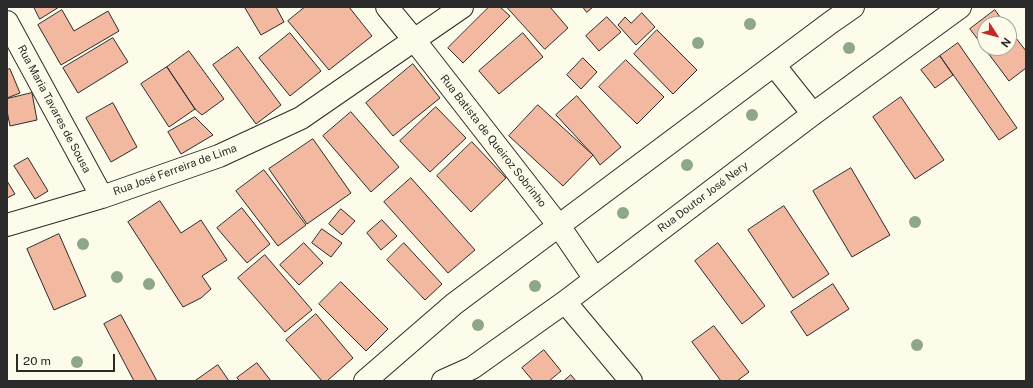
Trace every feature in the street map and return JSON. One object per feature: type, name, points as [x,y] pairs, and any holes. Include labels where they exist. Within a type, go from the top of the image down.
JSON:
[{"type":"street","name":"Rua Batista de Queiroz Sobrinho","points":[[387,7],[559,226],[595,278]]},
{"type":"street","name":"Rua José Ferreira de Lima","points":[[7,225],[102,197],[219,156],[301,118],[415,41],[462,7]]},
{"type":"street","points":[[365,381],[454,304],[853,7]]},
{"type":"street","name":"Rua Doutor José Nery","points":[[443,381],[472,368],[565,302],[813,114],[960,7]]},
{"type":"street","name":"Rua Maria Tavares de Sousa","points":[[7,22],[102,197]]},
{"type":"street","points":[[774,65],[813,114]]},
{"type":"street","points":[[565,302],[631,381]]},
{"type":"building","points":[[34,7],[59,7],[40,19]]},
{"type":"building","points":[[276,7],[284,22],[261,35],[245,8]]},
{"type":"building","points":[[305,7],[349,7],[372,36],[329,70],[288,21]]},
{"type":"building","points":[[489,7],[500,7],[510,16],[463,63],[448,48]]},
{"type":"building","points":[[507,7],[550,7],[568,28],[545,49]]},
{"type":"building","points":[[583,7],[593,7],[587,12]]},
{"type":"building","points":[[62,10],[74,31],[108,11],[119,31],[61,65],[38,25]]},
{"type":"building","points":[[995,10],[999,16],[987,16]]},
{"type":"building","points":[[642,13],[655,27],[636,45],[618,25],[625,17],[631,23]]},
{"type":"building","points":[[607,17],[621,32],[599,51],[586,36]]},
{"type":"building","points":[[977,24],[977,38],[970,29]]},
{"type":"building","points":[[657,30],[697,70],[673,94],[634,54]]},
{"type":"building","points":[[290,33],[321,71],[290,96],[259,58]]},
{"type":"building","points":[[523,33],[543,57],[499,94],[479,71]]},
{"type":"building","points":[[113,38],[128,62],[78,93],[63,68]]},
{"type":"building","points":[[1017,39],[1026,51],[1026,68],[1009,81],[990,56],[1017,56]]},
{"type":"building","points":[[958,43],[1017,128],[999,140],[940,56]]},
{"type":"building","points":[[238,47],[281,105],[256,124],[213,65]]},
{"type":"building","points":[[189,51],[224,99],[202,115],[195,109],[167,67]]},
{"type":"building","points":[[940,56],[953,75],[935,88],[921,70]]},
{"type":"building","points":[[583,58],[597,72],[581,89],[567,75]]},
{"type":"building","points":[[626,60],[664,97],[637,124],[599,87]]},
{"type":"building","points":[[413,64],[440,98],[393,136],[366,103]]},
{"type":"building","points":[[167,67],[195,109],[169,127],[141,84]]},
{"type":"building","points":[[10,69],[20,93],[7,98],[7,70]]},
{"type":"building","points":[[32,93],[37,120],[10,126],[7,111],[7,99]]},
{"type":"building","points":[[577,96],[621,147],[600,165],[593,155],[556,115]]},
{"type":"building","points":[[901,97],[944,160],[915,179],[873,117]]},
{"type":"building","points":[[113,103],[137,147],[111,162],[86,118]]},
{"type":"building","points":[[538,105],[593,155],[563,186],[509,136]]},
{"type":"building","points":[[436,107],[466,138],[430,172],[400,141]]},
{"type":"building","points":[[351,112],[399,167],[371,192],[323,136]]},
{"type":"building","points":[[195,117],[213,135],[181,154],[168,132]]},
{"type":"building","points":[[313,139],[351,193],[307,224],[269,169]]},
{"type":"building","points":[[472,142],[506,178],[471,212],[437,176]]},
{"type":"building","points":[[28,158],[48,191],[35,199],[14,166]]},
{"type":"building","points":[[851,168],[890,235],[852,257],[813,191]]},
{"type":"building","points":[[264,170],[306,225],[278,246],[236,191]]},
{"type":"building","points":[[411,178],[475,250],[448,273],[384,202]]},
{"type":"building","points":[[7,181],[15,194],[7,198]]},
{"type":"building","points":[[160,201],[181,233],[201,220],[227,260],[202,276],[211,289],[201,298],[183,307],[128,222]]},
{"type":"building","points":[[784,206],[829,274],[793,298],[748,230]]},
{"type":"building","points":[[242,208],[270,244],[247,263],[217,228]]},
{"type":"building","points":[[341,209],[355,221],[342,235],[329,224]]},
{"type":"building","points":[[382,220],[397,236],[381,250],[367,233]]},
{"type":"building","points":[[322,229],[342,243],[331,257],[312,243]]},
{"type":"building","points":[[59,234],[86,296],[54,310],[27,249]]},
{"type":"building","points":[[304,243],[323,263],[299,285],[280,265]]},
{"type":"building","points":[[404,243],[442,284],[425,300],[387,260]]},
{"type":"building","points":[[718,243],[765,306],[742,324],[695,261]]},
{"type":"building","points":[[265,255],[312,310],[285,332],[238,278]]},
{"type":"building","points":[[341,282],[388,329],[366,351],[319,304]]},
{"type":"building","points":[[833,284],[849,309],[807,336],[791,312]]},
{"type":"building","points":[[316,314],[353,358],[327,381],[322,381],[286,340]]},
{"type":"building","points":[[121,315],[157,381],[134,381],[104,324]]},
{"type":"building","points":[[714,326],[749,372],[737,381],[721,381],[692,342]]},
{"type":"building","points":[[544,350],[561,371],[549,381],[533,381],[522,368]]},
{"type":"building","points":[[257,363],[271,381],[240,381],[237,378]]},
{"type":"building","points":[[218,365],[229,381],[195,381]]},
{"type":"building","points":[[571,375],[576,381],[564,381]]}]
